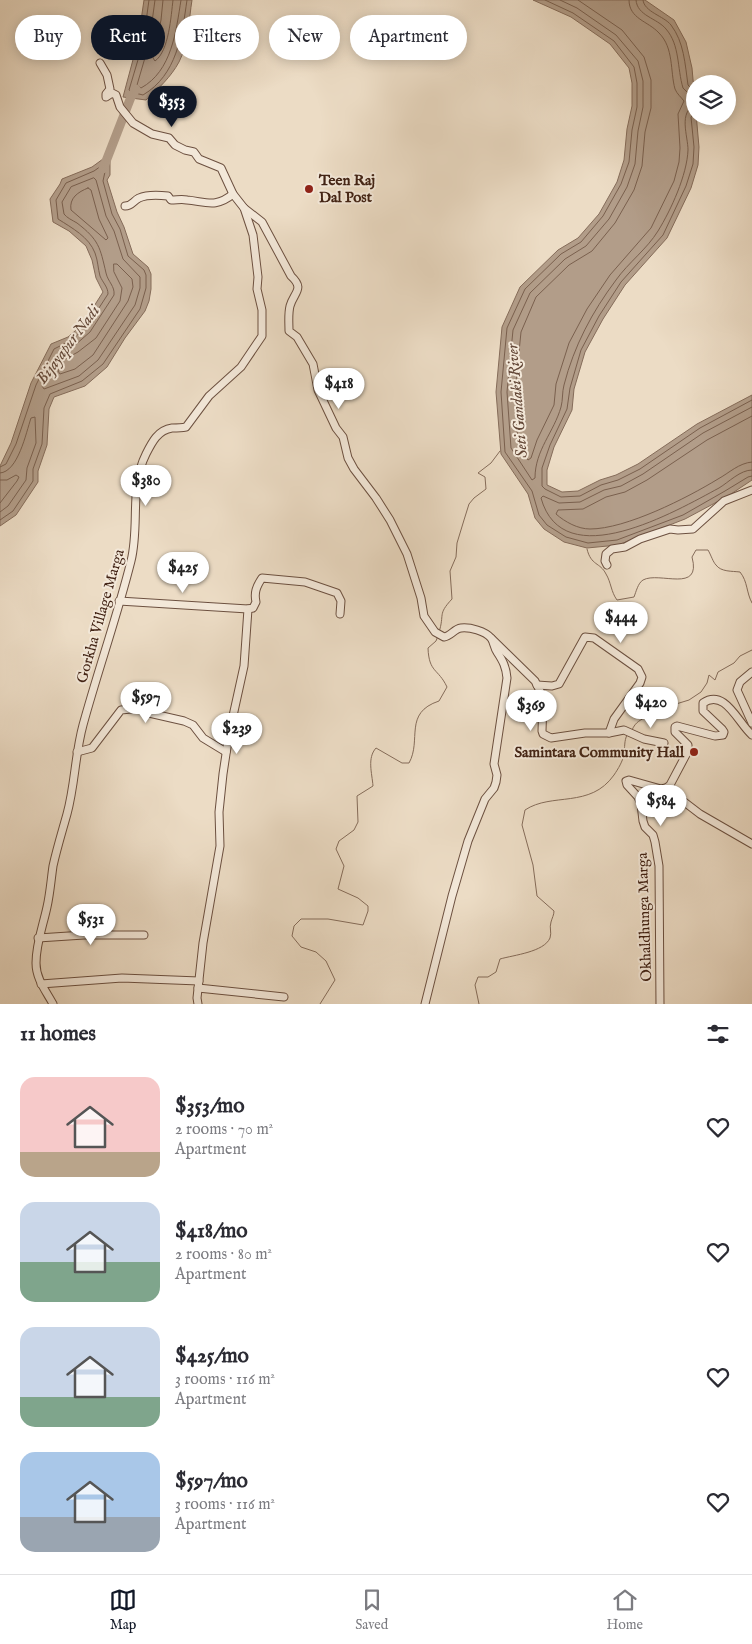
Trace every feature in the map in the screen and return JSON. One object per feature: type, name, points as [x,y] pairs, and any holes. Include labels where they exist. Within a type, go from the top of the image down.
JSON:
[{"type":"street","name":"Gorkha Village Marga","points":[[53,1004],[39,980],[36,963],[38,938],[47,907],[59,839],[70,799],[78,752],[96,676],[131,560],[136,526],[136,481],[146,454],[156,435],[171,428],[186,427],[209,396],[241,367],[262,336],[262,310],[257,289],[258,276],[253,234],[244,208],[233,194],[221,168],[199,159],[194,152],[180,148],[169,138],[152,134],[133,123],[120,107],[116,95],[112,93],[106,97],[110,89],[109,82],[100,63]]},
{"type":"street","points":[[125,206],[131,206],[138,199],[151,195],[168,196],[171,200],[184,199],[216,204],[233,194]]},
{"type":"street","points":[[244,208],[262,222],[291,276],[297,282],[298,288],[290,304],[289,331],[297,337],[313,364],[318,390],[336,428],[343,437],[348,458],[390,520],[407,554],[424,616],[429,626],[444,637],[449,636],[458,628],[468,628],[482,632],[522,666],[537,685],[543,700],[542,731],[546,736],[551,738],[585,733],[628,732],[649,740],[664,743]]},
{"type":"street","points":[[607,565],[605,561],[606,554],[612,549],[626,547],[640,539],[670,529],[692,529],[724,501],[752,490]]},
{"type":"street","points":[[120,601],[248,609],[253,608],[256,602],[254,595],[257,585],[262,578],[267,578],[289,582],[305,582],[337,593],[341,601],[340,614]]},
{"type":"street","points":[[198,1004],[204,935],[220,846],[219,812],[226,752],[244,666],[248,609]]},
{"type":"street","points":[[537,685],[552,686],[559,684],[585,637],[594,638],[638,669],[642,676],[640,683],[614,719],[609,733]]},
{"type":"street","points":[[425,1004],[468,841],[485,799],[494,788],[496,782],[495,753],[507,678],[506,667],[496,651],[492,639]]},
{"type":"street","points":[[752,672],[740,682],[737,690],[752,723]]},
{"type":"street","points":[[752,735],[721,700],[716,698],[706,701],[703,703],[703,711],[722,729],[723,735],[714,736],[682,726],[675,727],[676,732],[688,745],[688,751],[685,760],[666,788],[700,814],[752,844]]},
{"type":"street","points":[[78,752],[92,748],[121,710],[141,708],[149,713],[170,717],[193,725],[203,738],[226,752]]},
{"type":"street","name":"Okhaldhunga Marga","points":[[660,1004],[659,866],[653,835],[645,827],[641,804],[626,782],[629,780],[655,788],[666,788]]},
{"type":"street","points":[[38,938],[84,935],[144,935]]},
{"type":"street","points":[[41,984],[122,978],[199,984],[284,996]]},
{"type":"water","points":[[144,0],[192,0],[190,15],[175,15],[175,60],[180,60],[179,62],[168,78],[146,100],[123,97],[133,60],[165,60],[165,15],[142,15]]},
{"type":"water","name":"Seti Gandaki River","points":[[533,0],[645,0],[674,20],[686,42],[692,68],[693,75],[686,75],[686,125],[697,125],[699,147],[698,165],[691,188],[667,238],[625,285],[585,352],[574,389],[572,410],[554,447],[547,470],[547,485],[562,492],[578,491],[600,480],[616,475],[638,464],[697,424],[752,395],[752,480],[728,496],[685,519],[618,545],[587,548],[564,542],[544,529],[535,518],[528,494],[501,454],[496,392],[502,327],[520,287],[558,250],[578,238],[599,214],[617,182],[624,160],[627,129],[632,106],[632,83],[629,68],[610,44],[571,17]]},
{"type":"water","points":[[103,159],[110,161],[110,175],[107,180],[133,254],[148,267],[151,274],[149,301],[145,311],[107,367],[85,386],[54,397],[49,409],[47,445],[38,471],[38,482],[16,515],[0,526],[0,466],[11,443],[31,383],[51,344],[68,337],[82,325],[103,292],[96,278],[92,260],[86,246],[69,231],[53,222],[50,199],[62,179],[92,167]]},
{"type":"waterway","name":"Bijayapur Nadi","points":[[103,169],[131,97],[136,89]]},
{"type":"waterway","points":[[439,632],[443,612],[452,599],[450,571],[456,557],[457,543],[469,504],[486,489],[485,477],[478,473],[491,463],[500,451]]},
{"type":"waterway","points":[[587,549],[593,561],[604,570],[617,600],[634,597],[638,585],[643,580],[650,578],[677,579],[691,575],[693,568],[692,557],[696,550],[708,550],[718,567],[727,571],[740,572],[752,603]]},
{"type":"waterway","points":[[320,1004],[335,980],[326,961],[316,952],[301,947],[292,936],[294,926],[301,919],[328,919],[363,925],[368,906],[358,898],[338,889],[344,866],[336,849],[339,841],[354,830],[358,822],[357,796],[373,786],[371,766],[373,752],[376,748],[402,763],[409,763],[413,754],[417,720],[428,706],[439,701],[447,687],[430,662],[428,648],[436,641],[438,636]]},
{"type":"waterway","points":[[632,730],[637,723],[655,710],[659,709],[669,712],[676,704],[689,700],[701,692],[707,683],[709,675],[715,680],[718,672],[752,650]]},
{"type":"waterway","points":[[479,1004],[475,985],[478,977],[488,977],[496,972],[500,959],[542,947],[551,936],[550,924],[554,911],[537,896],[533,865],[522,825],[525,810],[547,802],[582,796],[604,786],[614,775],[621,762],[627,735]]},
{"type":"place","name":"Teen Raj Dal Post","points":[[309,189]]},
{"type":"place","name":"Samintara Community Hall","points":[[694,752]]}]
